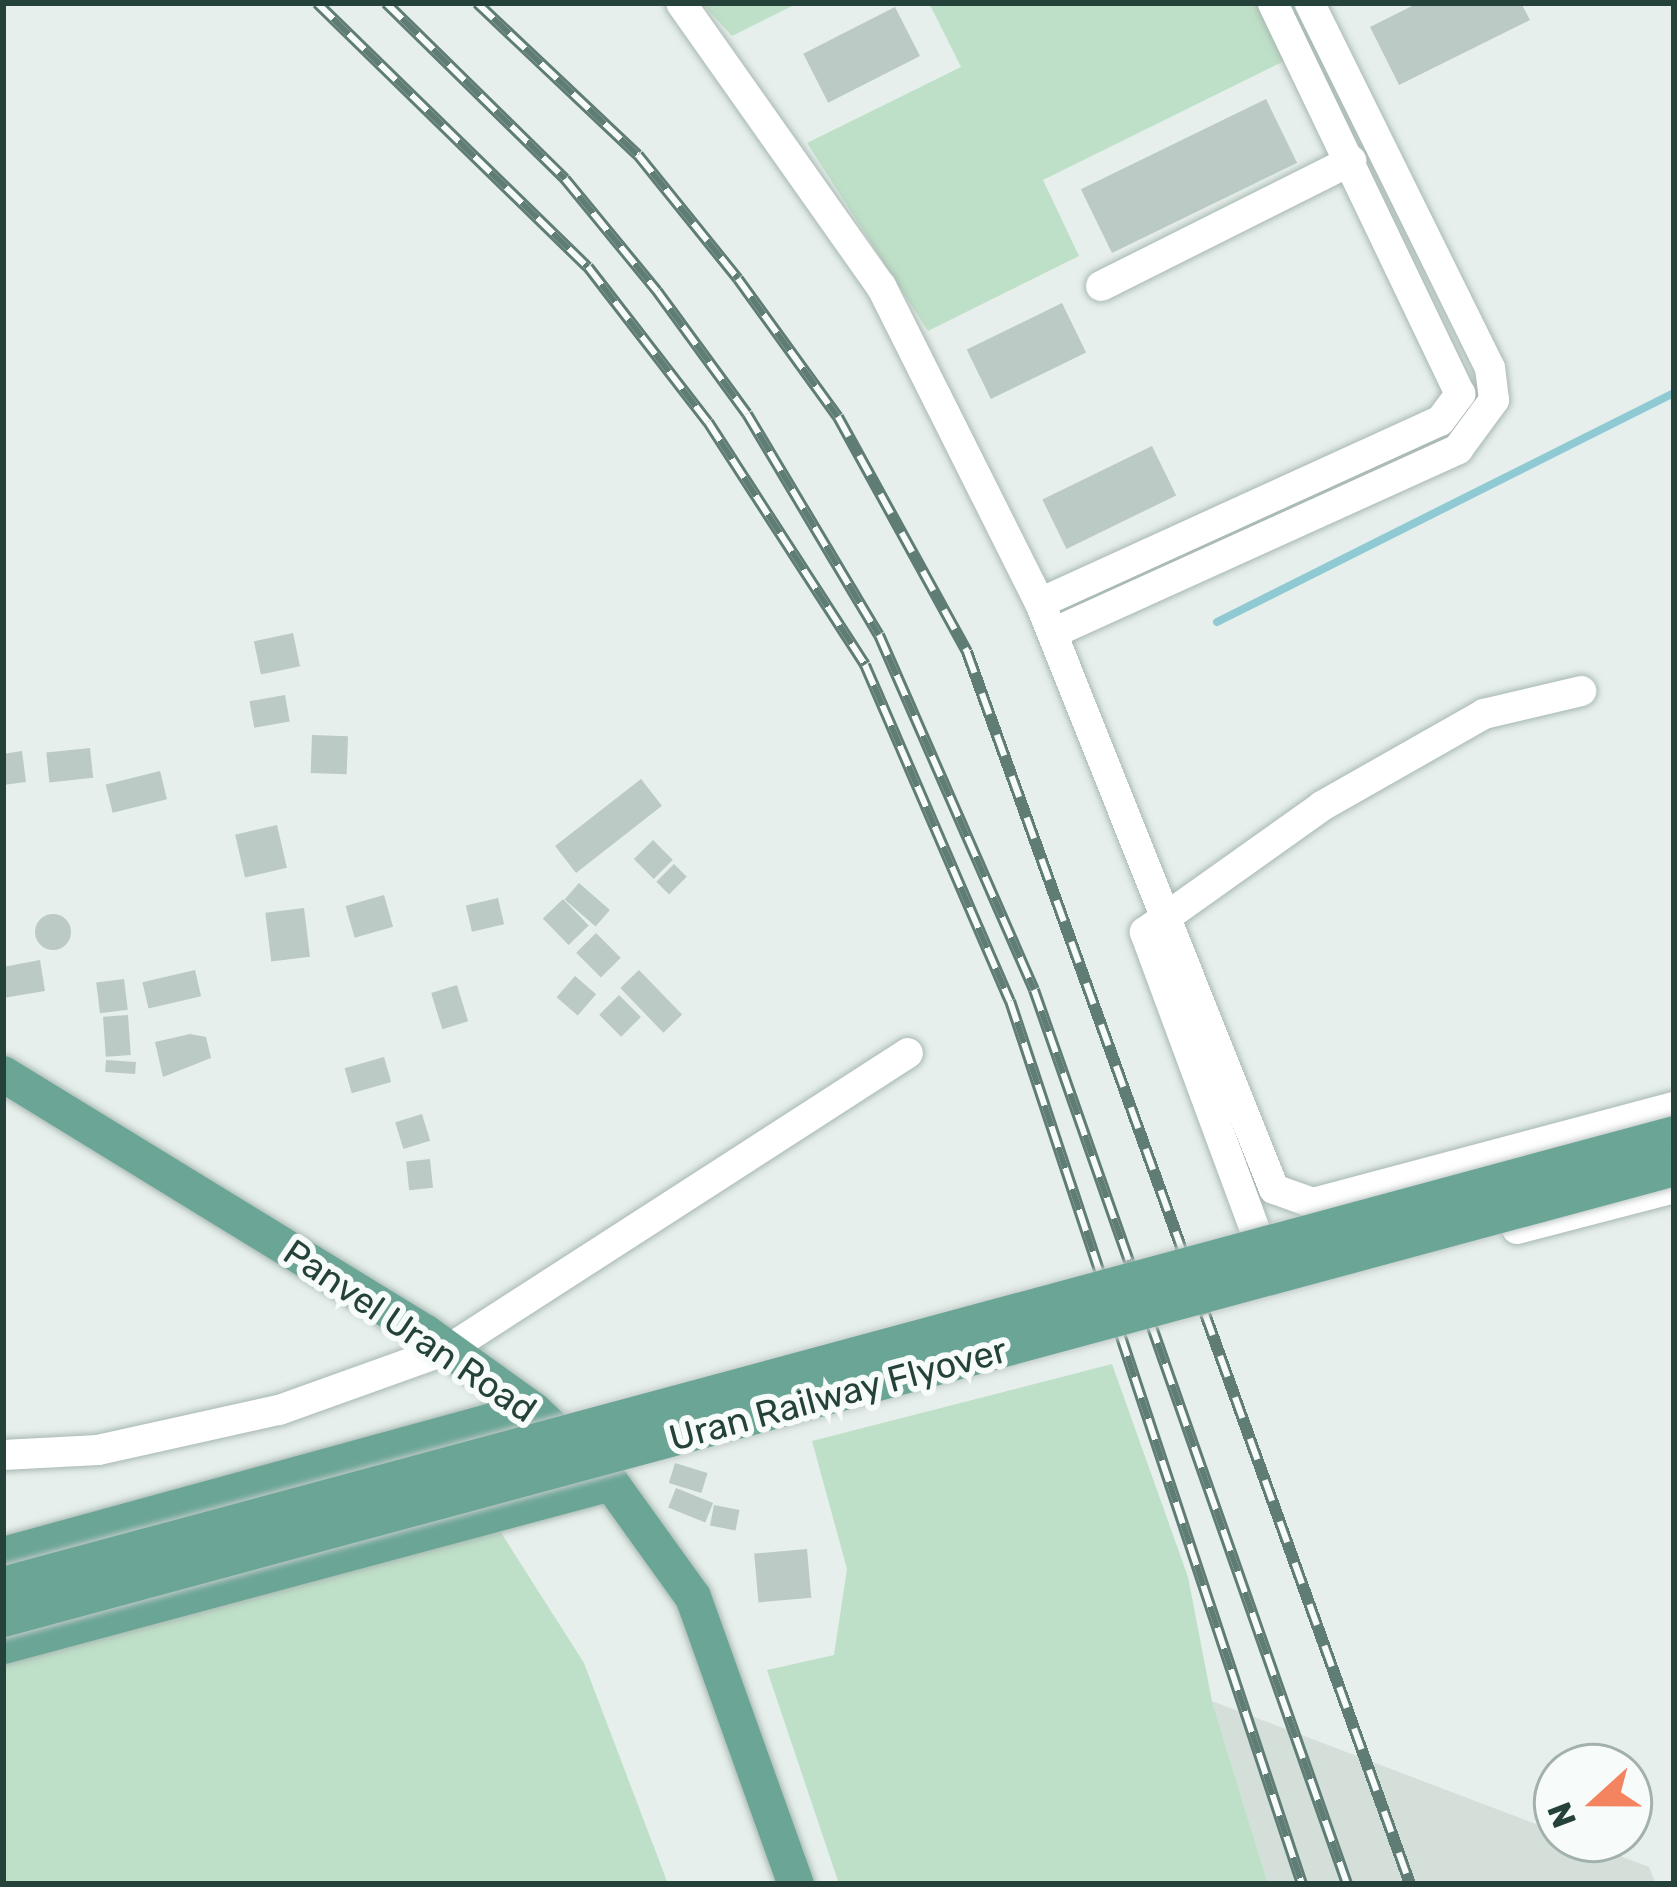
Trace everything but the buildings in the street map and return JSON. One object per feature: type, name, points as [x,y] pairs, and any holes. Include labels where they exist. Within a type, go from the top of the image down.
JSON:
[{"type":"main road","name":"Panvel Uran Road","points":[[3,1074],[448,1349],[533,1410],[611,1483],[693,1598],[796,1884]]},
{"type":"main road","name":"Uran Railway Flyover","points":[[3,1585],[1674,1134]]},
{"type":"main road","name":"Uran Railway Flyover","points":[[3,1619],[1674,1168]]},
{"type":"main road","points":[[3,1556],[533,1410]]},
{"type":"main road","points":[[3,1646],[611,1483]]},
{"type":"street","points":[[681,3],[880,286],[1040,603],[1159,926],[1270,1269],[1287,1284],[1674,1188]]},
{"type":"street","points":[[1040,603],[1453,410],[1458,377],[1273,3]]},
{"type":"street","points":[[1053,634],[1458,449],[1494,400],[1490,368],[1310,3]]},
{"type":"street","points":[[1101,286],[1351,161]]},
{"type":"street","points":[[1159,926],[1199,886],[1484,714],[1581,691]]},
{"type":"street","points":[[1159,926],[1262,1165],[1289,1202],[1674,1107]]},
{"type":"street","points":[[3,1454],[98,1450],[279,1411],[448,1349],[908,1053]]},
{"type":"shaded area","points":[[1212,1701],[1533,1823],[1533,1863],[1638,1863],[1649,1867],[1656,1884],[1268,1884]]},
{"type":"green space","points":[[702,3],[798,3],[732,36]]},
{"type":"green space","points":[[929,3],[1258,3],[1286,60],[1043,180],[1079,256],[928,331],[807,143],[961,67]]},
{"type":"green space","points":[[1112,1364],[1188,1577],[1212,1701],[1268,1884],[839,1884],[767,1670],[834,1655],[847,1569],[812,1441]]},
{"type":"green space","points":[[498,1528],[584,1663],[668,1884],[3,1884],[3,1658]]},
{"type":"waterway","points":[[1217,622],[1674,393]]},
{"type":"railway","points":[[317,3],[588,267],[708,422],[865,665],[1010,1001],[1302,1884]]},
{"type":"railway","points":[[386,3],[565,179],[657,291],[747,414],[879,635],[1034,990],[1347,1884]]},
{"type":"railway","points":[[477,3],[638,155],[738,279],[838,417],[967,652],[1410,1884]]}]
